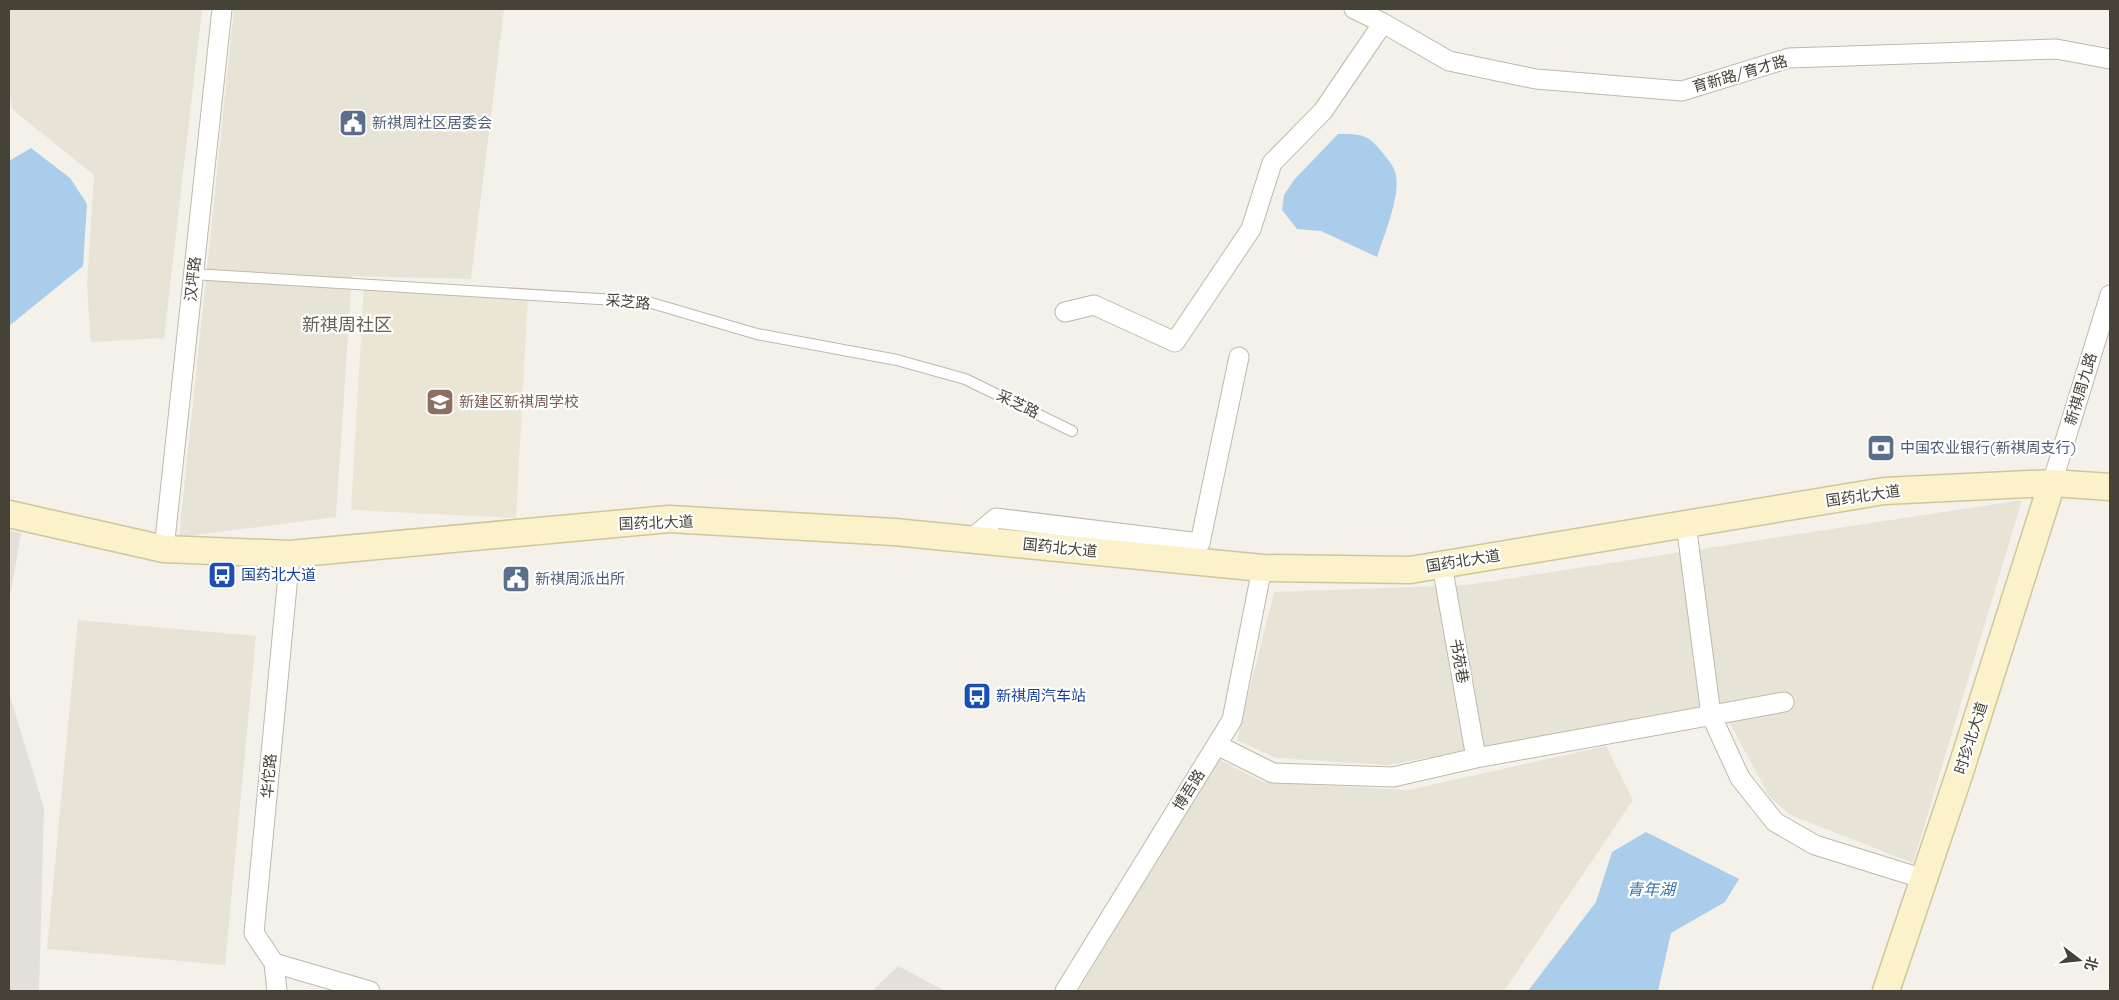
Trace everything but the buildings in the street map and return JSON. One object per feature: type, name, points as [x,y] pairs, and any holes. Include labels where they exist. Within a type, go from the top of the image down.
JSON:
[{"type":"main road","name":"国药北大道","points":[[9,514],[164,549],[290,554],[669,519],[894,532],[1262,568],[1410,570],[1884,490],[2052,483],[2110,487]]},
{"type":"main road","name":"时珍北大道","points":[[1886,991],[1959,775],[2052,483]]},
{"type":"street","name":"汉坪路","points":[[164,549],[222,9]]},
{"type":"street","name":"育新路/育才路","points":[[1354,9],[1383,23],[1449,61],[1536,79],[1682,91],[1789,58],[2056,49],[2110,59]]},
{"type":"street","points":[[1065,312],[1094,305],[1175,342],[1251,229],[1272,164],[1323,111],[1383,23]]},
{"type":"street","name":"新祺周九路","points":[[2052,483],[2110,295]]},
{"type":"street","points":[[971,539],[996,518],[1200,543],[1238,357]]},
{"type":"street","points":[[1686,524],[1711,715],[1740,778],[1775,822],[1815,845],[1924,879]]},
{"type":"street","name":"华佗路","points":[[277,991],[274,963],[254,933],[290,554]]},
{"type":"street","name":"书苑巷","points":[[1442,565],[1476,758]]},
{"type":"street","name":"博吾路","points":[[1065,991],[1232,720],[1262,568]]},
{"type":"street","points":[[1217,745],[1272,773],[1393,777],[1476,758],[1784,702]]},
{"type":"street","points":[[274,963],[370,991]]},
{"type":"lane","name":"采芝路","points":[[194,274],[648,302],[757,334],[898,360],[965,379],[1072,431]]},
{"type":"shaded area","points":[[9,9],[202,9],[164,338],[91,342],[87,287],[94,175],[12,109],[9,92]]},
{"type":"shaded area","points":[[234,9],[504,9],[471,279],[352,276],[336,517],[179,537]]},
{"type":"shaded area","name":"新建区新祺周学校","points":[[364,285],[528,294],[516,518],[351,510]]},
{"type":"shaded area","points":[[2022,500],[1913,863],[1790,815],[1769,796],[1720,705],[1388,765],[1276,758],[1237,740],[1274,592],[1467,585]]},
{"type":"shaded area","points":[[9,531],[21,533],[9,603]]},
{"type":"shaded area","points":[[78,620],[256,636],[225,965],[47,949]]},
{"type":"shaded area","points":[[9,693],[44,808],[39,991],[9,991]]},
{"type":"shaded area","points":[[1606,746],[1633,800],[1504,991],[1078,991],[1218,759],[1263,782],[1408,790]]},
{"type":"shaded area","points":[[898,966],[945,991],[872,991]]},
{"type":"water","points":[[1338,134],[1362,136],[1372,141],[1395,171],[1397,184],[1394,205],[1377,257],[1321,231],[1297,229],[1282,210],[1284,195],[1294,180]]},
{"type":"water","points":[[31,148],[70,178],[87,204],[83,266],[9,326],[9,161]]},
{"type":"water","name":"青年湖","points":[[1646,832],[1739,879],[1725,902],[1671,933],[1658,991],[1528,991],[1596,902],[1612,852]]},
{"type":"place","name":"新祺周社区居委会","points":[[353,123]]},
{"type":"place","name":"新建区新祺周学校","points":[[440,402]]},
{"type":"place","name":"中国农业银行(新祺周支行)","points":[[1881,448]]},
{"type":"place","name":"国药北大道","points":[[222,575]]},
{"type":"place","name":"新祺周派出所","points":[[516,579]]},
{"type":"place","name":"新祺周汽车站","points":[[977,696]]},
{"type":"district","name":"新祺周社区","points":[[347,325]]}]
